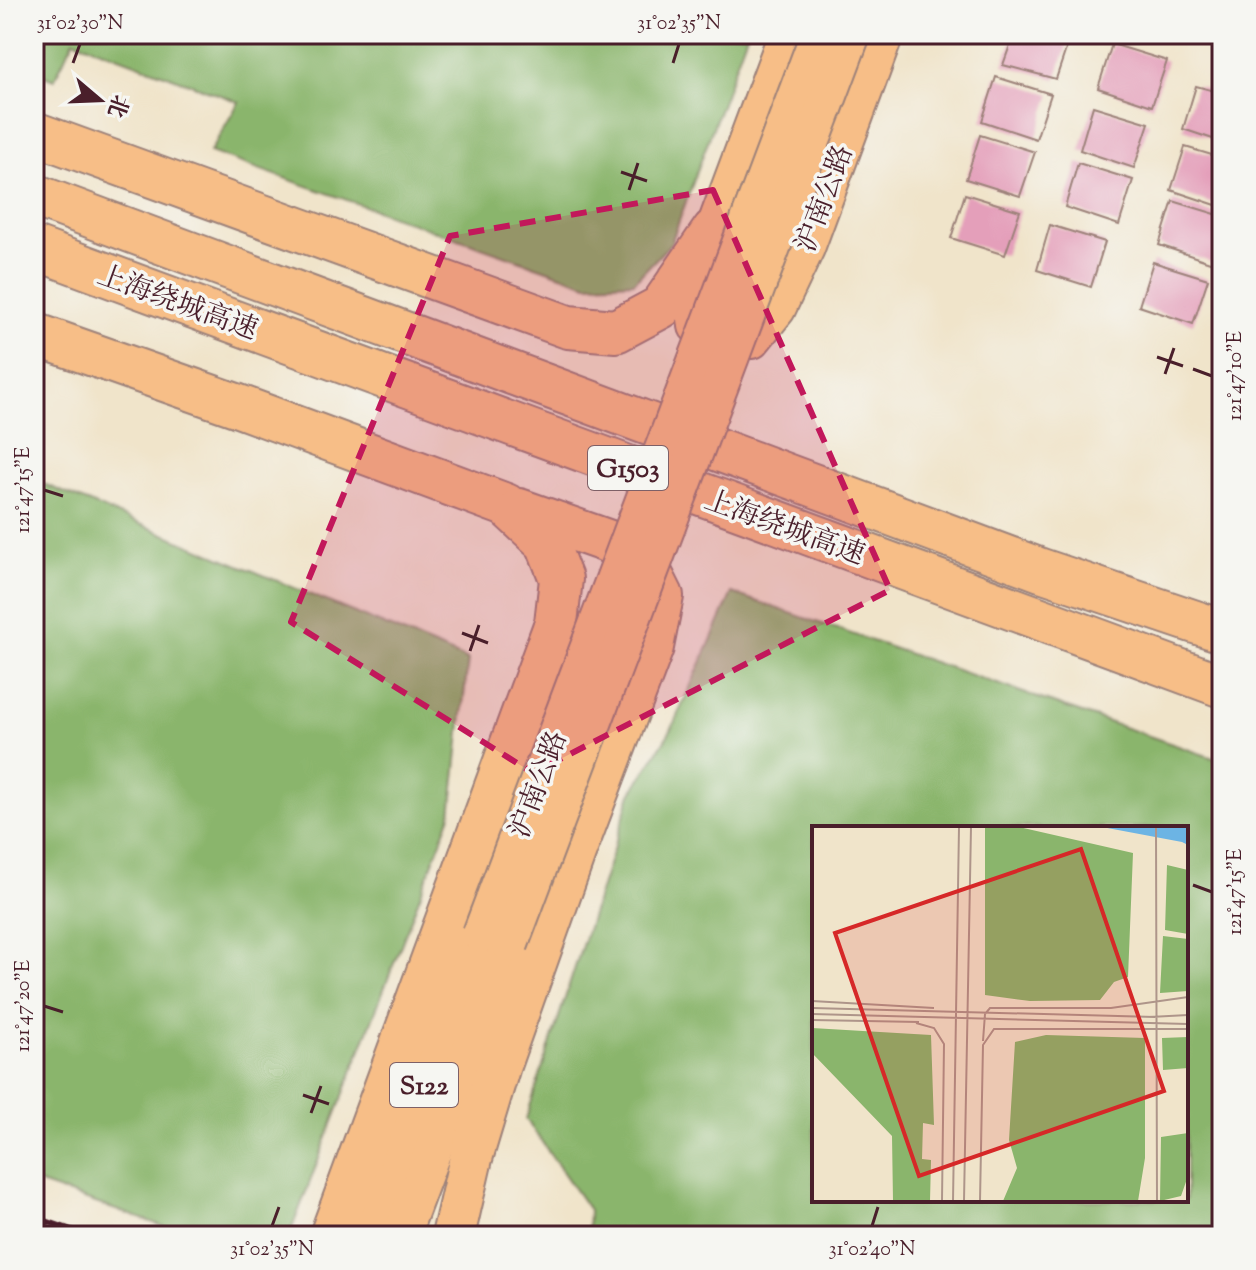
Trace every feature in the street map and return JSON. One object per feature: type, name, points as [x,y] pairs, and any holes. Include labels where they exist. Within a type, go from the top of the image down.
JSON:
[{"type":"highway","points":[[34,133],[568,327],[616,331],[661,307],[714,230]]},
{"type":"highway","name":"上海绕城高速","points":[[34,195],[1041,570],[1222,631]]},
{"type":"highway","name":"上海绕城高速","points":[[34,248],[1222,686]]},
{"type":"highway","points":[[34,334],[607,541],[645,562],[662,596],[652,647],[574,853],[499,1065],[471,1158],[453,1236]]},
{"type":"highway","points":[[331,1236],[556,623],[561,579],[547,543],[506,505]]},
{"type":"main road","name":"沪南公路","points":[[787,34],[714,230],[694,303],[697,326],[718,338],[752,340],[777,309],[806,248],[885,34]]},
{"type":"main road","name":"沪南公路","points":[[401,1236],[496,939],[819,34]]},
{"type":"main road","name":"沪南公路","points":[[368,1236],[496,939],[852,34]]},
{"type":"highlighted area","points":[[713,190],[890,590],[533,773],[291,622],[450,236]]},
{"type":"green space","points":[[34,34],[747,34],[671,243],[634,282],[587,284],[210,152],[239,102],[74,40],[54,80],[34,72]]},
{"type":"green space","points":[[34,480],[468,660],[451,815],[289,1236],[192,1236],[34,1182]]},
{"type":"green space","points":[[732,593],[1222,761],[1222,1236],[588,1236],[589,1210],[526,1119],[631,794],[671,730]]},
{"type":"building","points":[[1014,34],[1071,34],[1056,79],[1003,65]]},
{"type":"building","points":[[1112,44],[1167,61],[1152,106],[1098,88]]},
{"type":"building","points":[[996,77],[1051,94],[1036,139],[982,121]]},
{"type":"building","points":[[1196,86],[1222,93],[1222,142],[1183,129]]},
{"type":"building","points":[[1093,106],[1149,123],[1134,168],[1080,150]]},
{"type":"building","points":[[980,135],[1035,152],[1020,196],[966,179]]},
{"type":"building","points":[[1185,147],[1222,158],[1222,207],[1171,190]]},
{"type":"building","points":[[1078,163],[1133,180],[1119,225],[1065,207]]},
{"type":"building","points":[[965,194],[1020,211],[1005,255],[951,238]]},
{"type":"building","points":[[1173,201],[1222,216],[1222,236],[1213,263],[1159,245]]},
{"type":"building","points":[[1050,225],[1105,242],[1091,287],[1037,270]]},
{"type":"building","points":[[1153,262],[1208,279],[1193,324],[1139,306]]},
{"type":"railway","points":[[34,1217],[89,1236]]}]
